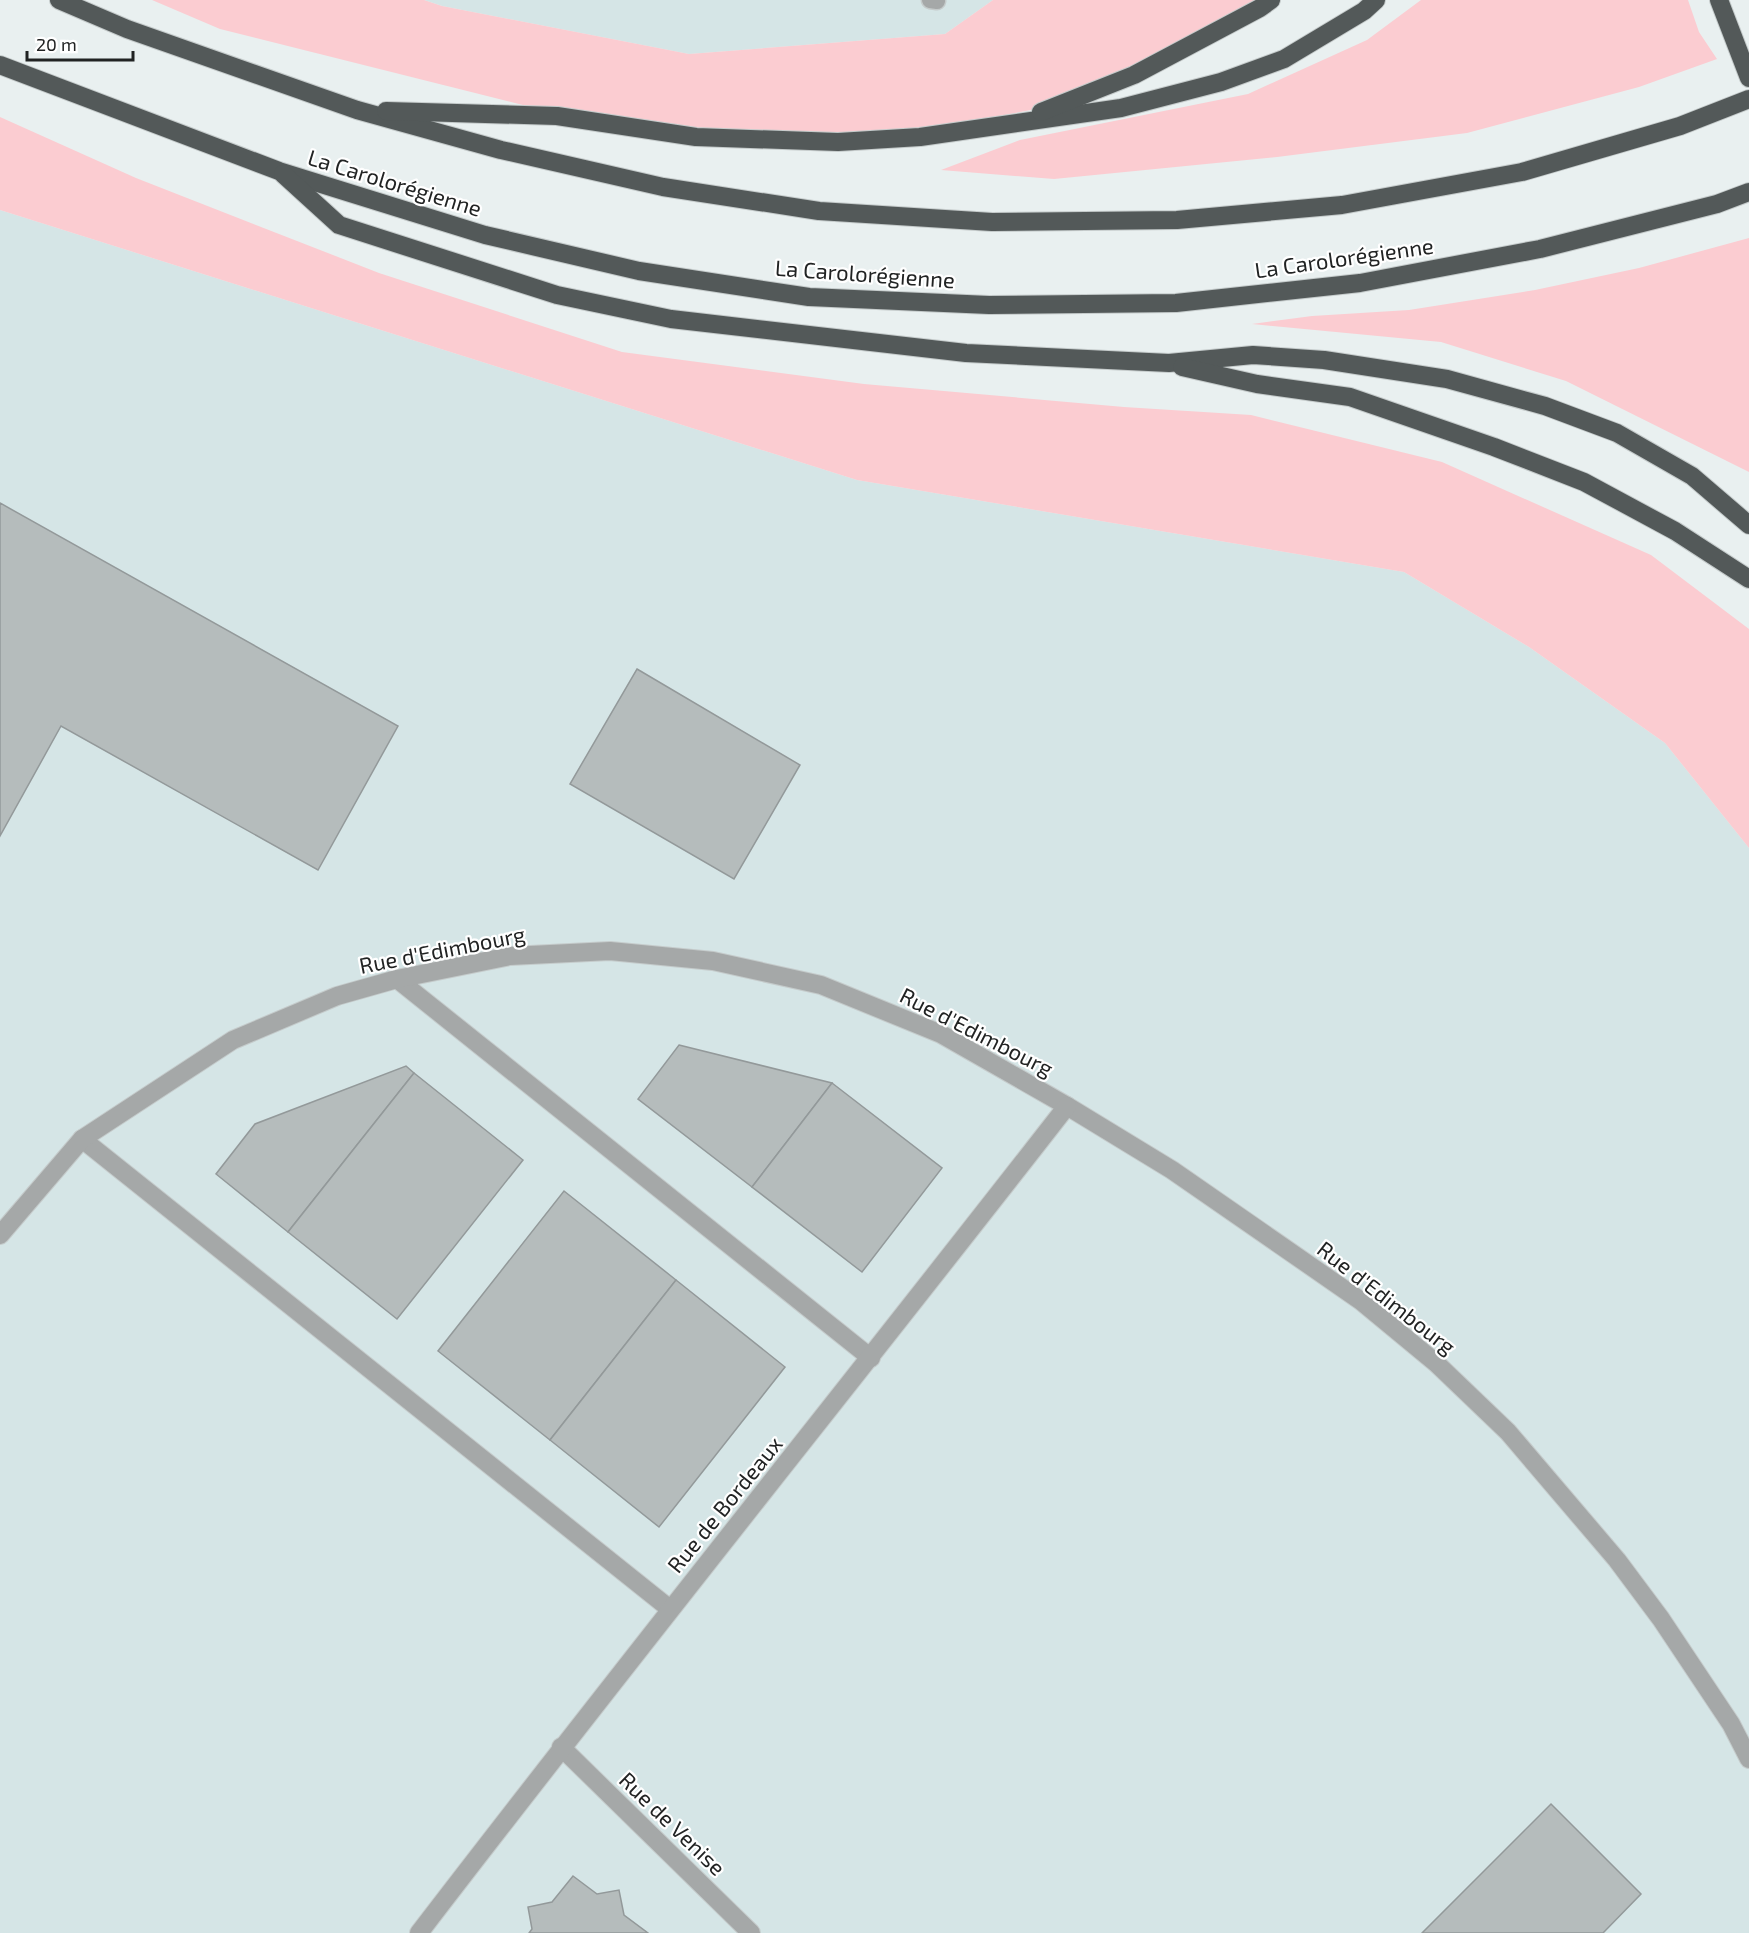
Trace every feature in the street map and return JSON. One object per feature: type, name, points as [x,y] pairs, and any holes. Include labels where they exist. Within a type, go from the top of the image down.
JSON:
[{"type":"highway","points":[[59,0],[127,29],[357,110],[501,150],[663,187],[819,211],[992,222],[1178,220],[1342,204],[1522,172],[1680,126],[1749,99]]},
{"type":"highway","points":[[1018,122],[1134,75],[1271,0]]},
{"type":"highway","points":[[357,110],[557,116],[696,137],[838,142],[920,137],[1121,108],[1221,82],[1284,59],[1364,11],[1376,0]]},
{"type":"highway","points":[[1719,0],[1749,78]]},
{"type":"highway","name":"La Carolorégienne","points":[[0,65],[279,171],[485,235],[639,271],[809,297],[988,305],[1176,303],[1360,283],[1540,249],[1717,204],[1749,192]]},
{"type":"highway","points":[[279,171],[339,225],[568,297],[671,320],[942,350],[1169,363],[1253,355],[1324,360],[1447,380],[1545,406],[1617,433],[1692,476],[1749,525]]},
{"type":"highway","points":[[1169,363],[1257,384],[1350,398],[1494,447],[1584,482],[1675,531],[1749,579]]},
{"type":"street","name":"Rue d'Edimbourg","points":[[0,1235],[82,1139],[233,1040],[337,996],[397,979],[510,956],[610,951],[713,961],[821,985],[941,1034],[1067,1106],[1172,1170],[1361,1301],[1436,1363],[1508,1432],[1617,1560],[1661,1619],[1731,1724],[1749,1759]]},
{"type":"street","points":[[397,979],[871,1358]]},
{"type":"street","name":"Rue de Bordeaux","points":[[419,1933],[561,1748],[871,1358],[1067,1106]]},
{"type":"street","points":[[82,1139],[670,1609]]},
{"type":"street","name":"Rue de Venise","points":[[561,1748],[751,1933]]},
{"type":"shaded area","points":[[152,0],[424,0],[442,6],[689,54],[945,34],[993,0],[1268,0],[1058,105],[870,140],[583,120],[220,29]]},
{"type":"shaded area","points":[[424,0],[993,0],[945,34],[689,54],[442,6]]},
{"type":"shaded area","points":[[1421,0],[1688,0],[1699,32],[1717,59],[1639,87],[1467,133],[1277,157],[1054,179],[941,170],[1020,140],[1248,94],[1367,40]]},
{"type":"shaded area","points":[[0,117],[136,178],[379,273],[622,352],[864,384],[1124,407],[1251,415],[1442,462],[1651,555],[1749,629],[1749,848],[1665,743],[1529,647],[1404,572],[857,480],[0,210]]},
{"type":"shaded area","points":[[0,210],[857,480],[1404,572],[1529,647],[1665,743],[1749,848],[1749,1933],[0,1933]]},
{"type":"shaded area","points":[[1749,238],[1749,472],[1566,381],[1441,342],[1252,324],[1312,316],[1409,310],[1535,290],[1639,268]]},
{"type":"building","points":[[0,503],[398,726],[318,870],[61,726],[0,836]]},
{"type":"building","points":[[637,669],[800,765],[734,879],[570,784]]},
{"type":"building","points":[[679,1045],[832,1083],[752,1187],[638,1099]]},
{"type":"building","points":[[406,1066],[414,1073],[288,1232],[216,1174],[255,1124]]},
{"type":"building","points":[[414,1073],[523,1160],[397,1319],[288,1232]]},
{"type":"building","points":[[832,1083],[942,1168],[862,1272],[752,1187]]},
{"type":"building","points":[[564,1191],[676,1280],[550,1440],[438,1351]]},
{"type":"building","points":[[676,1280],[785,1367],[659,1527],[550,1440]]},
{"type":"building","points":[[1551,1804],[1641,1894],[1603,1933],[1422,1933]]},
{"type":"building","points":[[573,1876],[597,1894],[619,1890],[624,1915],[648,1933],[529,1933],[532,1929],[528,1907],[552,1902]]}]
